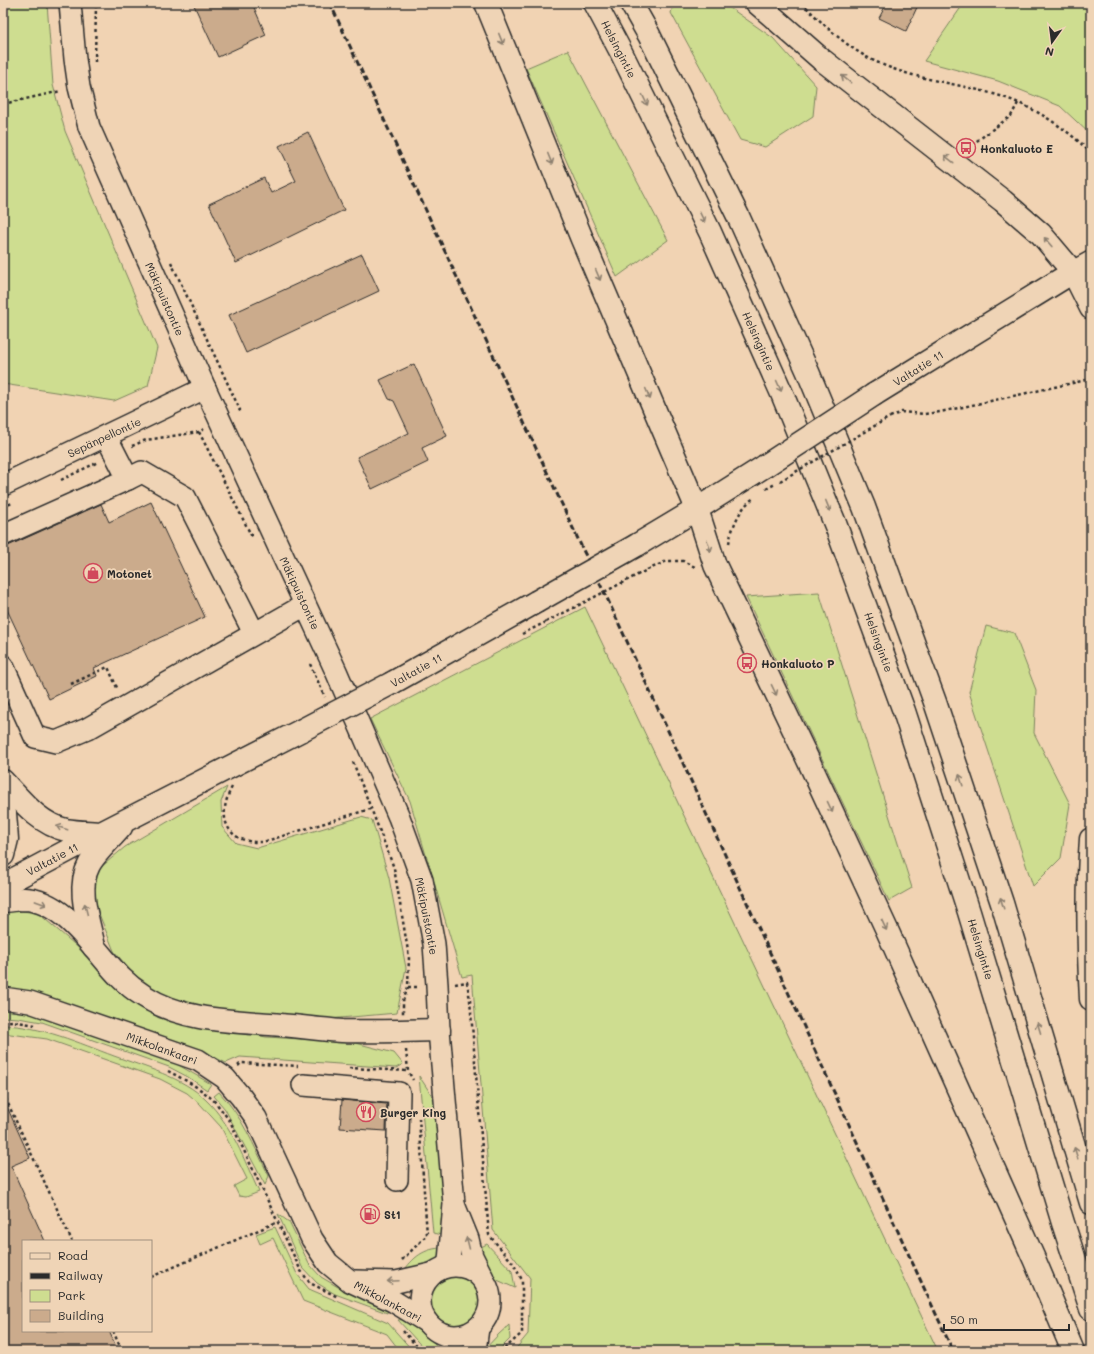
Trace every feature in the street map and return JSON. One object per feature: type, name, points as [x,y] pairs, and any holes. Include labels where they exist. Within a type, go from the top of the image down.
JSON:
[{"type":"highway","points":[[486,3],[582,239],[697,509],[715,565],[887,930],[1035,1261],[1073,1351]]},
{"type":"highway","name":"Helsingintie","points":[[595,3],[621,52],[713,239],[783,396],[836,526],[909,726],[969,912],[1063,1223],[1091,1309]]},
{"type":"highway","points":[[631,3],[649,35],[738,216],[808,372],[864,506],[935,702],[1002,903],[1091,1203]]},
{"type":"highway","points":[[758,3],[821,59],[1003,201],[1082,267],[1091,308]]},
{"type":"highway","name":"Valtatie 11","points":[[3,885],[392,683],[637,545],[765,466],[875,394],[1082,267]]},
{"type":"highway","points":[[3,781],[29,809],[44,821],[65,830],[101,833]]},
{"type":"highway","points":[[3,806],[7,839],[3,855]]},
{"type":"highway","points":[[94,947],[84,900],[83,890],[85,877],[89,865],[129,819]]},
{"type":"highway","points":[[1091,839],[1088,904],[1088,953],[1091,999]]},
{"type":"highway","points":[[3,901],[24,899],[45,904],[58,911],[73,924],[120,977],[131,987],[158,1005],[177,1012],[220,1020],[343,1031],[439,1030]]},
{"type":"street","name":"Mäkipuistontie","points":[[70,3],[79,87],[89,127],[399,817],[422,880],[434,944],[439,1030],[454,1204],[449,1260],[439,1270]]},
{"type":"street","name":"Sepänpellontie","points":[[3,485],[205,388]]},
{"type":"street","points":[[106,436],[128,479]]},
{"type":"street","points":[[3,535],[142,472],[185,497],[254,633]]},
{"type":"street","points":[[3,666],[34,736],[56,742],[86,730],[305,605]]},
{"type":"street","name":"Mikkolankaari","points":[[3,998],[30,1002],[198,1060],[225,1078],[256,1118],[312,1239],[346,1290],[393,1301],[433,1328]]},
{"type":"street","points":[[303,1085],[399,1093],[397,1180]]},
{"type":"street","name":"Mäkipuistontie","points":[[454,1204],[468,1239],[472,1256],[483,1279]]},
{"type":"street","points":[[433,1328],[452,1336],[468,1334],[478,1328],[487,1316],[491,1304],[491,1297],[487,1285],[483,1279],[471,1268],[459,1265],[439,1270],[422,1288],[420,1305],[433,1328],[450,1351]]},
{"type":"street","name":"Mikkolankaari","points":[[346,1290],[396,1282],[439,1270]]},
{"type":"street","points":[[475,1351],[478,1328]]},
{"type":"path","points":[[95,67],[96,3]]},
{"type":"path","points":[[802,3],[820,21],[853,49],[881,64],[916,75],[991,93],[1018,103],[1052,121],[1079,141],[1091,153]]},
{"type":"path","points":[[3,104],[79,87]]},
{"type":"path","points":[[966,148],[1011,116],[1018,103]]},
{"type":"path","points":[[59,481],[146,440],[199,432],[240,410],[170,260]]},
{"type":"path","points":[[766,489],[890,417],[902,412],[924,414],[940,412],[1091,379]]},
{"type":"path","points":[[3,507],[17,501]]},
{"type":"path","points":[[546,622],[647,570]]},
{"type":"path","points":[[71,684],[108,667],[126,707]]},
{"type":"path","points":[[238,783],[232,788],[226,800],[224,818],[229,829],[236,835],[254,842],[263,842],[370,809]]},
{"type":"path","points":[[408,987],[437,986],[467,982],[470,1000],[489,1235],[513,1263],[522,1280],[522,1332],[502,1351]]},
{"type":"path","points":[[3,1022],[12,1021],[42,1026]]},
{"type":"path","points":[[404,1031],[408,1071],[414,1081]]},
{"type":"path","points":[[166,1070],[190,1082],[215,1103],[230,1121],[301,1272],[310,1283],[346,1290]]},
{"type":"path","points":[[3,1092],[72,1240]]},
{"type":"path","points":[[396,1282],[397,1265],[427,1235],[419,1117]]},
{"type":"path","points":[[152,1277],[277,1222]]},
{"type":"path","points":[[401,1329],[421,1351]]},
{"type":"path","points":[[113,1332],[122,1351]]},
{"type":"green space","points":[[3,3],[47,3],[53,85],[65,131],[157,348],[148,386],[114,401],[3,384]]},
{"type":"green space","points":[[674,3],[723,3],[773,38],[816,86],[813,116],[765,147],[740,140],[671,13]]},
{"type":"green space","points":[[964,3],[1091,3],[1091,135],[1060,106],[998,81],[924,61]]},
{"type":"green space","points":[[568,50],[668,240],[617,277],[526,68]]},
{"type":"green space","points":[[819,592],[912,888],[889,901],[746,597]]},
{"type":"green space","points":[[585,607],[938,1351],[514,1351],[528,1334],[530,1278],[493,1230],[472,975],[462,977],[410,801],[370,719]]},
{"type":"green space","points":[[986,626],[1014,633],[1036,690],[1034,733],[1070,804],[1061,858],[1033,886],[969,692]]},
{"type":"green space","points":[[227,787],[221,802],[222,827],[236,843],[257,848],[361,817],[372,820],[389,878],[406,968],[397,1013],[317,1020],[208,1010],[168,1000],[135,976],[114,951],[95,904],[92,883],[100,868],[125,847]]},
{"type":"green space","points":[[13,910],[38,913],[95,962],[124,994],[159,1018],[266,1037],[352,1042],[394,1053],[403,1064],[396,1068],[240,1057],[226,1063],[200,1050],[3,989],[3,914]]},
{"type":"green space","points":[[3,1010],[44,1015],[175,1063],[211,1084],[207,1090],[188,1077],[169,1067],[42,1022],[3,1017]]},
{"type":"green space","points":[[3,1025],[31,1028],[60,1036],[163,1074],[197,1092],[223,1120],[237,1143],[259,1192],[246,1197],[239,1196],[234,1186],[247,1179],[221,1127],[200,1104],[187,1093],[160,1079],[47,1039],[3,1033]]},
{"type":"green space","points":[[419,1076],[439,1106],[445,1236],[433,1233]]},
{"type":"green space","points":[[219,1092],[241,1121],[253,1143],[269,1176],[265,1185],[225,1109],[214,1096]]},
{"type":"green space","points":[[278,1214],[289,1222],[309,1264],[321,1277],[338,1287],[389,1305],[387,1313],[335,1294],[317,1283],[302,1267]]},
{"type":"green space","points":[[275,1227],[297,1274],[309,1289],[388,1323],[413,1351],[400,1351],[387,1334],[303,1301],[273,1238],[260,1244],[256,1234]]},
{"type":"green space","points":[[487,1244],[512,1271],[515,1288],[495,1279],[477,1249]]},
{"type":"green space","points":[[441,1248],[441,1261],[401,1275],[417,1256],[434,1249]]},
{"type":"green space","points":[[451,1273],[461,1273],[471,1277],[479,1285],[483,1295],[483,1305],[479,1315],[471,1323],[461,1327],[451,1327],[441,1323],[433,1315],[429,1305],[429,1295],[433,1285],[441,1277]]},
{"type":"green space","points":[[407,1319],[429,1336],[440,1351],[426,1351],[398,1320]]},
{"type":"green space","points":[[509,1325],[510,1339],[498,1351],[483,1351],[499,1334]]},
{"type":"building","points":[[193,3],[252,3],[266,35],[218,57]]},
{"type":"building","points":[[887,3],[919,3],[906,31],[879,18]]},
{"type":"building","points":[[308,132],[344,210],[236,263],[209,204],[264,178],[271,193],[296,181],[279,146]]},
{"type":"building","points":[[362,254],[379,291],[246,353],[229,315]]},
{"type":"building","points":[[414,364],[447,436],[422,448],[428,462],[372,489],[357,457],[409,433],[394,401],[389,399],[380,380]]},
{"type":"building","name":"Motonet","points":[[151,502],[205,617],[94,668],[97,676],[49,699],[3,601],[3,547],[101,504],[109,522]]},
{"type":"building","points":[[3,1098],[30,1158],[11,1166],[45,1240],[22,1240],[22,1332],[109,1332],[118,1351],[3,1351]]},
{"type":"building","name":"Burger King","points":[[342,1100],[387,1104],[386,1131],[340,1128]]},
{"type":"railway","points":[[330,3],[584,552],[607,598],[953,1351]]},
{"type":"place","name":"Honkaluoto E","points":[[966,148]]},
{"type":"place","name":"Motonet","points":[[93,573]]},
{"type":"place","name":"Honkaluoto P","points":[[747,663]]},
{"type":"place","name":"Burger King","points":[[366,1112]]},
{"type":"place","name":"St1","points":[[370,1214]]}]
